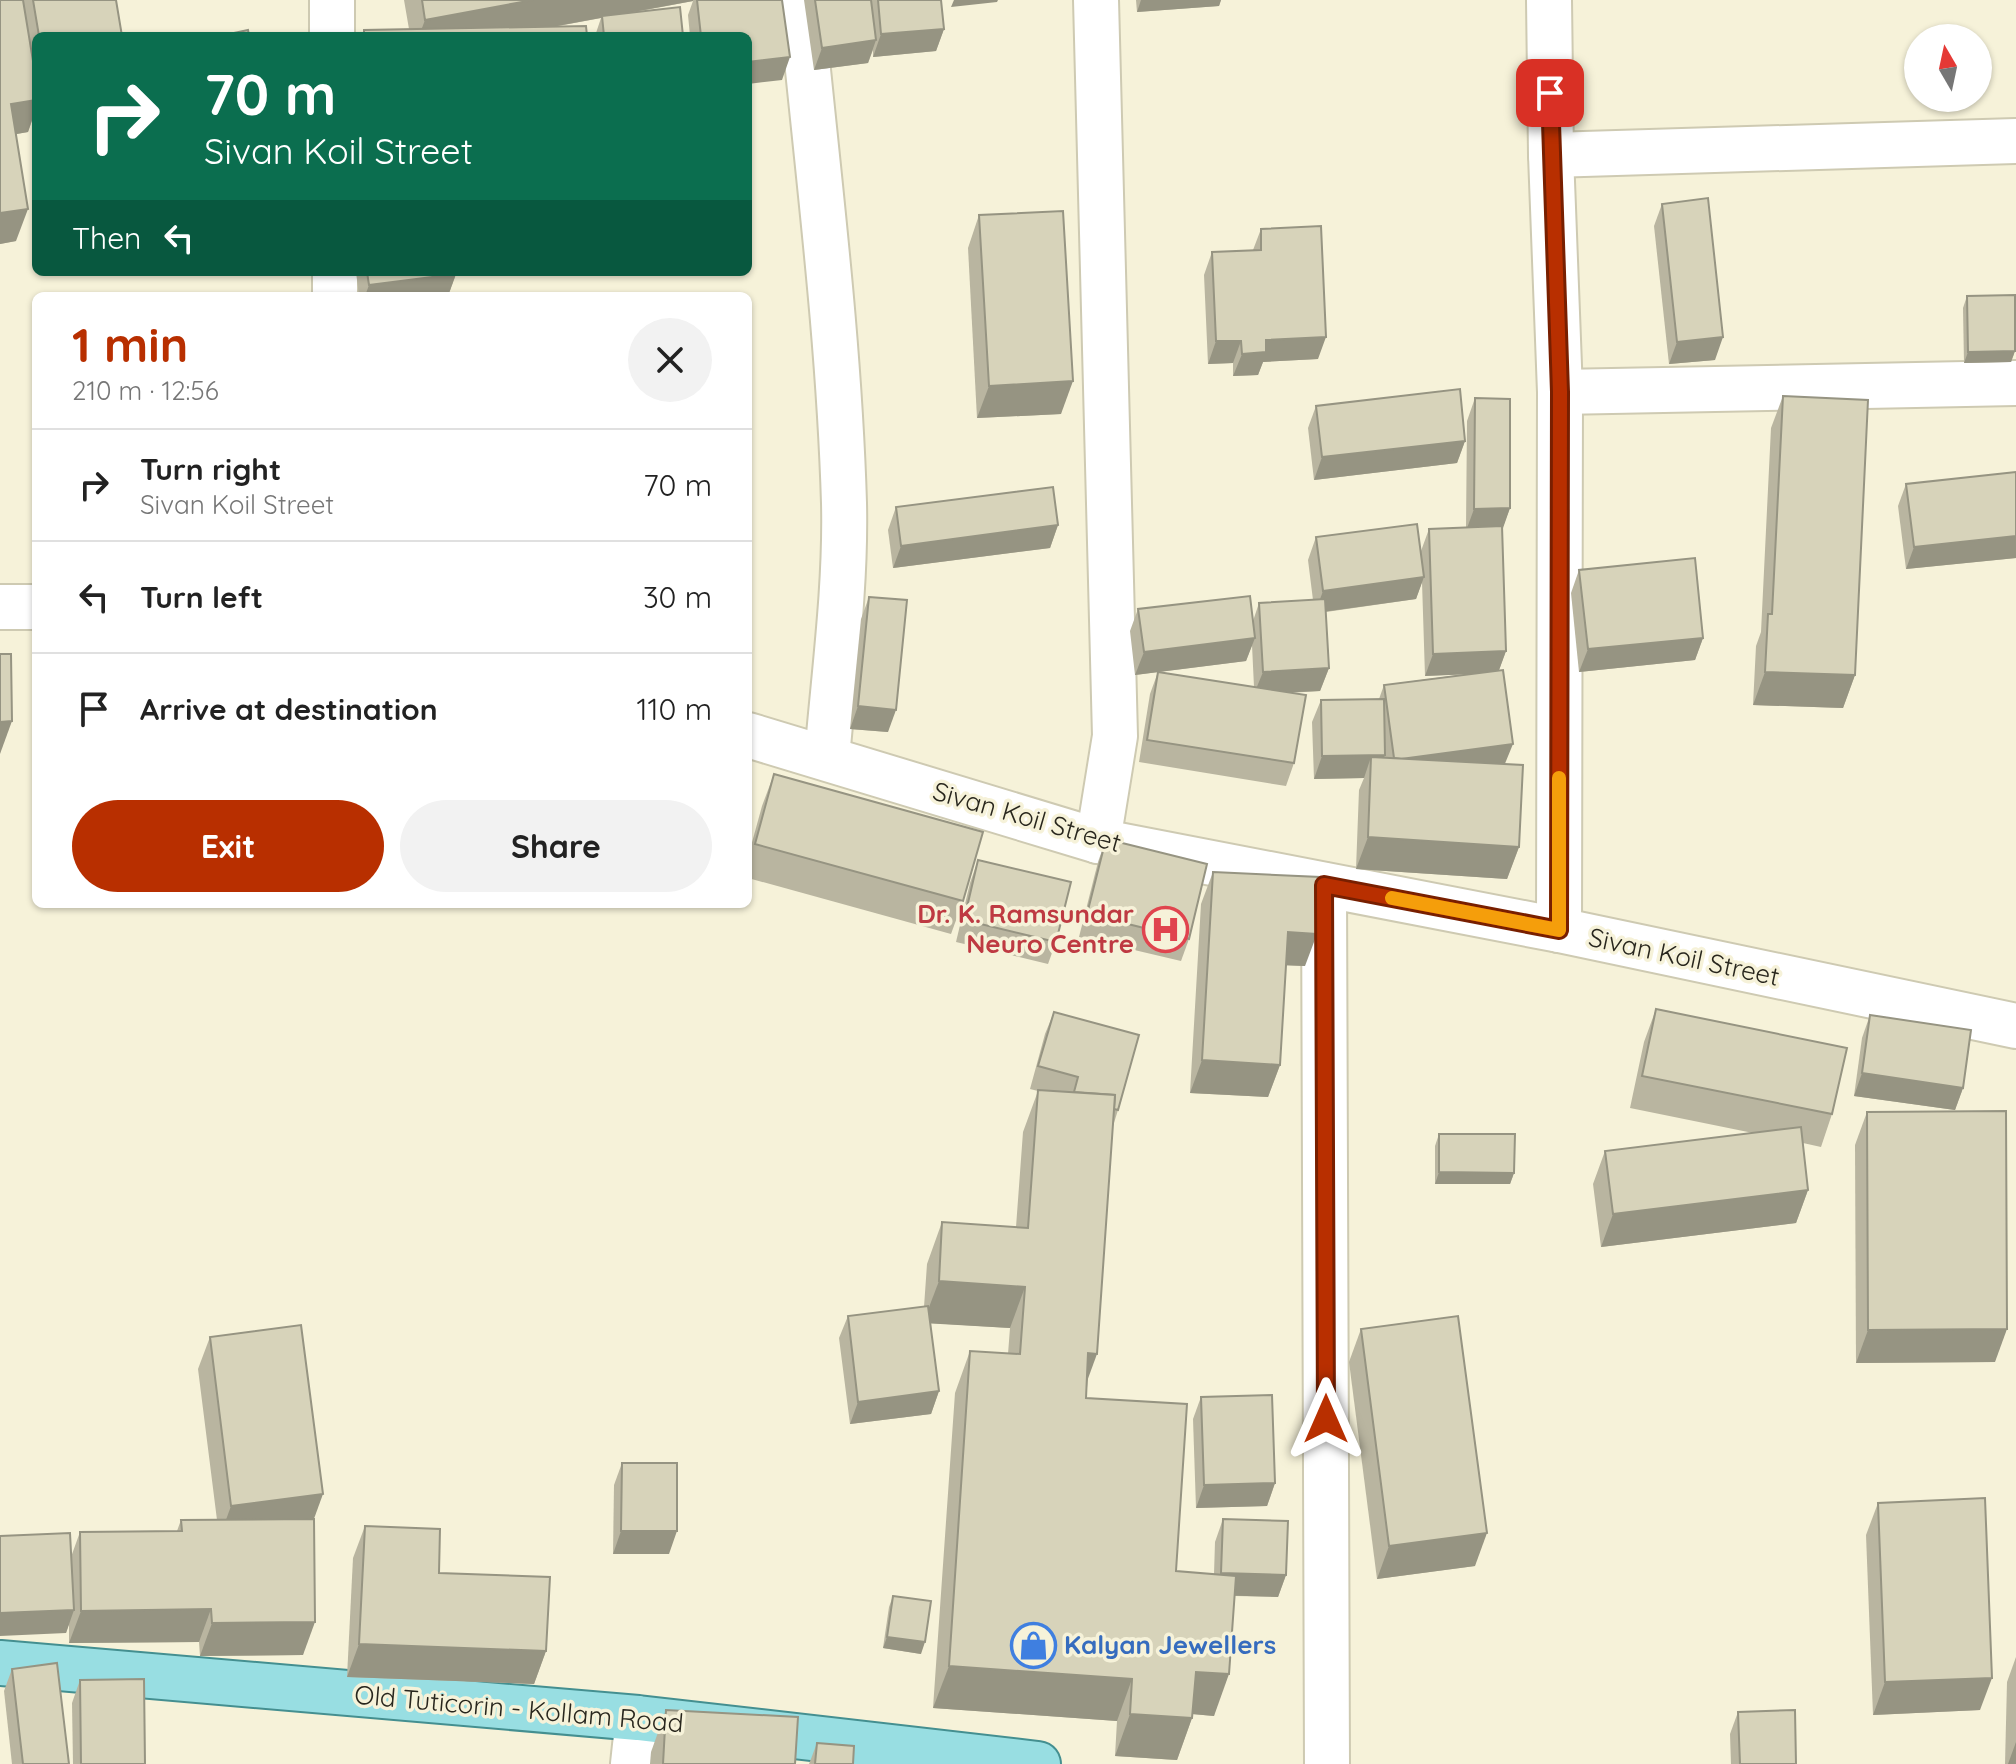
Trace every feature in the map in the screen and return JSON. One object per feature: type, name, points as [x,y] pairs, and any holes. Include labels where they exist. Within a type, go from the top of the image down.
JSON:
[{"type":"main road","name":"Old Tuticorin - Kollam Road","points":[[0,1663],[638,1718],[1038,1764]]},
{"type":"street","points":[[332,0],[332,32]]},
{"type":"street","points":[[801,0],[838,389],[844,505],[827,758]]},
{"type":"street","points":[[1096,0],[1115,736],[1098,841]]},
{"type":"street","points":[[1549,0],[1560,392],[1559,930]]},
{"type":"street","points":[[1551,155],[2016,141]]},
{"type":"street","points":[[1560,392],[2016,383]]},
{"type":"street","points":[[0,607],[32,607]]},
{"type":"street","name":"Sivan Koil Street","points":[[752,736],[1098,841],[1559,930],[2016,1026]]},
{"type":"street","points":[[1324,885],[1327,1764]]},
{"type":"street","points":[[633,1764],[638,1718]]},
{"type":"building","points":[[0,0],[23,0],[32,55],[32,101],[11,104],[28,209],[0,213]]},
{"type":"building","points":[[33,0],[116,0],[121,32],[38,32]]},
{"type":"building","points":[[422,0],[533,0],[425,20]]},
{"type":"building","points":[[697,0],[782,0],[790,57],[752,62],[752,32],[701,32]]},
{"type":"building","points":[[815,0],[871,0],[876,40],[822,48]]},
{"type":"building","points":[[878,0],[941,0],[944,29],[881,34]]},
{"type":"building","points":[[680,7],[683,32],[604,32],[602,16]]},
{"type":"building","points":[[586,26],[587,32],[364,32]]},
{"type":"building","points":[[1708,198],[1723,337],[1677,342],[1662,204]]},
{"type":"building","points":[[1063,211],[1073,381],[989,386],[979,215]]},
{"type":"building","points":[[1321,226],[1326,337],[1266,340],[1266,352],[1242,354],[1241,341],[1216,341],[1212,252],[1261,250],[1261,229]]},
{"type":"building","points":[[368,276],[440,276],[369,285]]},
{"type":"building","points":[[2015,295],[2015,351],[1968,352],[1967,296]]},
{"type":"building","points":[[1460,389],[1465,441],[1322,457],[1316,406]]},
{"type":"building","points":[[1783,396],[1868,400],[1855,675],[1765,672],[1768,614],[1772,614]]},
{"type":"building","points":[[1475,398],[1510,399],[1510,508],[1474,509]]},
{"type":"building","points":[[2016,472],[2016,536],[1914,547],[1906,484]]},
{"type":"building","points":[[1053,487],[1058,525],[901,546],[896,507]]},
{"type":"building","points":[[1417,524],[1424,577],[1323,591],[1316,537]]},
{"type":"building","points":[[1502,526],[1506,651],[1433,654],[1429,529]]},
{"type":"building","points":[[1695,558],[1703,638],[1588,649],[1579,570]]},
{"type":"building","points":[[1250,596],[1255,638],[1144,652],[1138,609]]},
{"type":"building","points":[[869,597],[907,600],[896,710],[858,706]]},
{"type":"building","points":[[1325,599],[1329,668],[1263,672],[1259,603]]},
{"type":"building","points":[[0,654],[11,654],[12,721],[0,722]]},
{"type":"building","points":[[1503,670],[1513,744],[1394,758],[1384,685]]},
{"type":"building","points":[[1158,672],[1306,695],[1294,763],[1147,740]]},
{"type":"building","points":[[1384,699],[1385,755],[1322,756],[1321,700]]},
{"type":"building","points":[[1371,757],[1523,765],[1519,847],[1368,837]]},
{"type":"building","points":[[774,774],[983,832],[963,901],[755,844]]},
{"type":"building","points":[[1106,839],[1207,864],[1189,939],[1087,914]]},
{"type":"building","points":[[978,860],[1071,882],[1056,942],[964,920]]},
{"type":"building","points":[[1213,872],[1320,877],[1317,934],[1288,932],[1280,1065],[1202,1060]]},
{"type":"building","points":[[1656,1009],[1847,1048],[1832,1114],[1642,1076]]},
{"type":"building","points":[[1054,1012],[1139,1035],[1118,1110],[1114,1109],[1115,1095],[1074,1092],[1078,1077],[1038,1066]]},
{"type":"building","points":[[1870,1015],[1971,1030],[1963,1088],[1862,1073]]},
{"type":"building","points":[[1038,1090],[1115,1095],[1097,1354],[1088,1353],[1086,1398],[1187,1404],[1176,1571],[1236,1576],[1229,1674],[1196,1672],[1192,1718],[1130,1714],[1132,1679],[949,1666],[970,1351],[1020,1354],[1025,1287],[939,1281],[942,1222],[1028,1228]]},
{"type":"building","points":[[2006,1111],[2007,1329],[1868,1330],[1867,1112]]},
{"type":"building","points":[[1801,1127],[1808,1190],[1613,1214],[1605,1151]]},
{"type":"building","points":[[1439,1134],[1515,1134],[1514,1173],[1439,1172]]},
{"type":"building","points":[[928,1306],[939,1391],[858,1402],[848,1316]]},
{"type":"building","points":[[1458,1316],[1487,1533],[1389,1546],[1361,1329]]},
{"type":"building","points":[[301,1325],[323,1494],[231,1506],[210,1337]]},
{"type":"building","points":[[1272,1395],[1275,1483],[1204,1485],[1201,1397]]},
{"type":"building","points":[[622,1463],[677,1463],[677,1531],[621,1531]]},
{"type":"building","points":[[1985,1498],[1992,1678],[1885,1682],[1878,1503]]},
{"type":"building","points":[[314,1519],[315,1622],[212,1623],[211,1609],[81,1611],[80,1532],[182,1531],[181,1520]]},
{"type":"building","points":[[1223,1519],[1288,1521],[1286,1575],[1221,1573]]},
{"type":"building","points":[[365,1526],[440,1529],[439,1573],[550,1577],[546,1651],[359,1644]]},
{"type":"building","points":[[70,1533],[74,1610],[0,1613],[0,1536]]},
{"type":"building","points":[[893,1596],[931,1601],[925,1642],[887,1637]]},
{"type":"building","points":[[57,1663],[69,1764],[23,1764],[12,1669]]},
{"type":"building","points":[[144,1679],[145,1764],[81,1764],[80,1680]]},
{"type":"building","points":[[666,1710],[798,1717],[795,1764],[663,1764]]},
{"type":"building","points":[[1795,1710],[1796,1764],[1740,1764],[1738,1712]]},
{"type":"building","points":[[817,1743],[854,1746],[853,1764],[815,1764]]},
{"type":"slow traffic","points":[[1392,898],[1559,930],[1559,778]]},
{"type":"place","name":"Dr. K. Ramsundar Neuro Centre","points":[[1165,929]]},
{"type":"place","name":"Kalyan Jewellers","points":[[1033,1645]]},
{"type":"route","points":[[1326,1419],[1324,885],[1559,930],[1560,392],[1550,93]]}]
